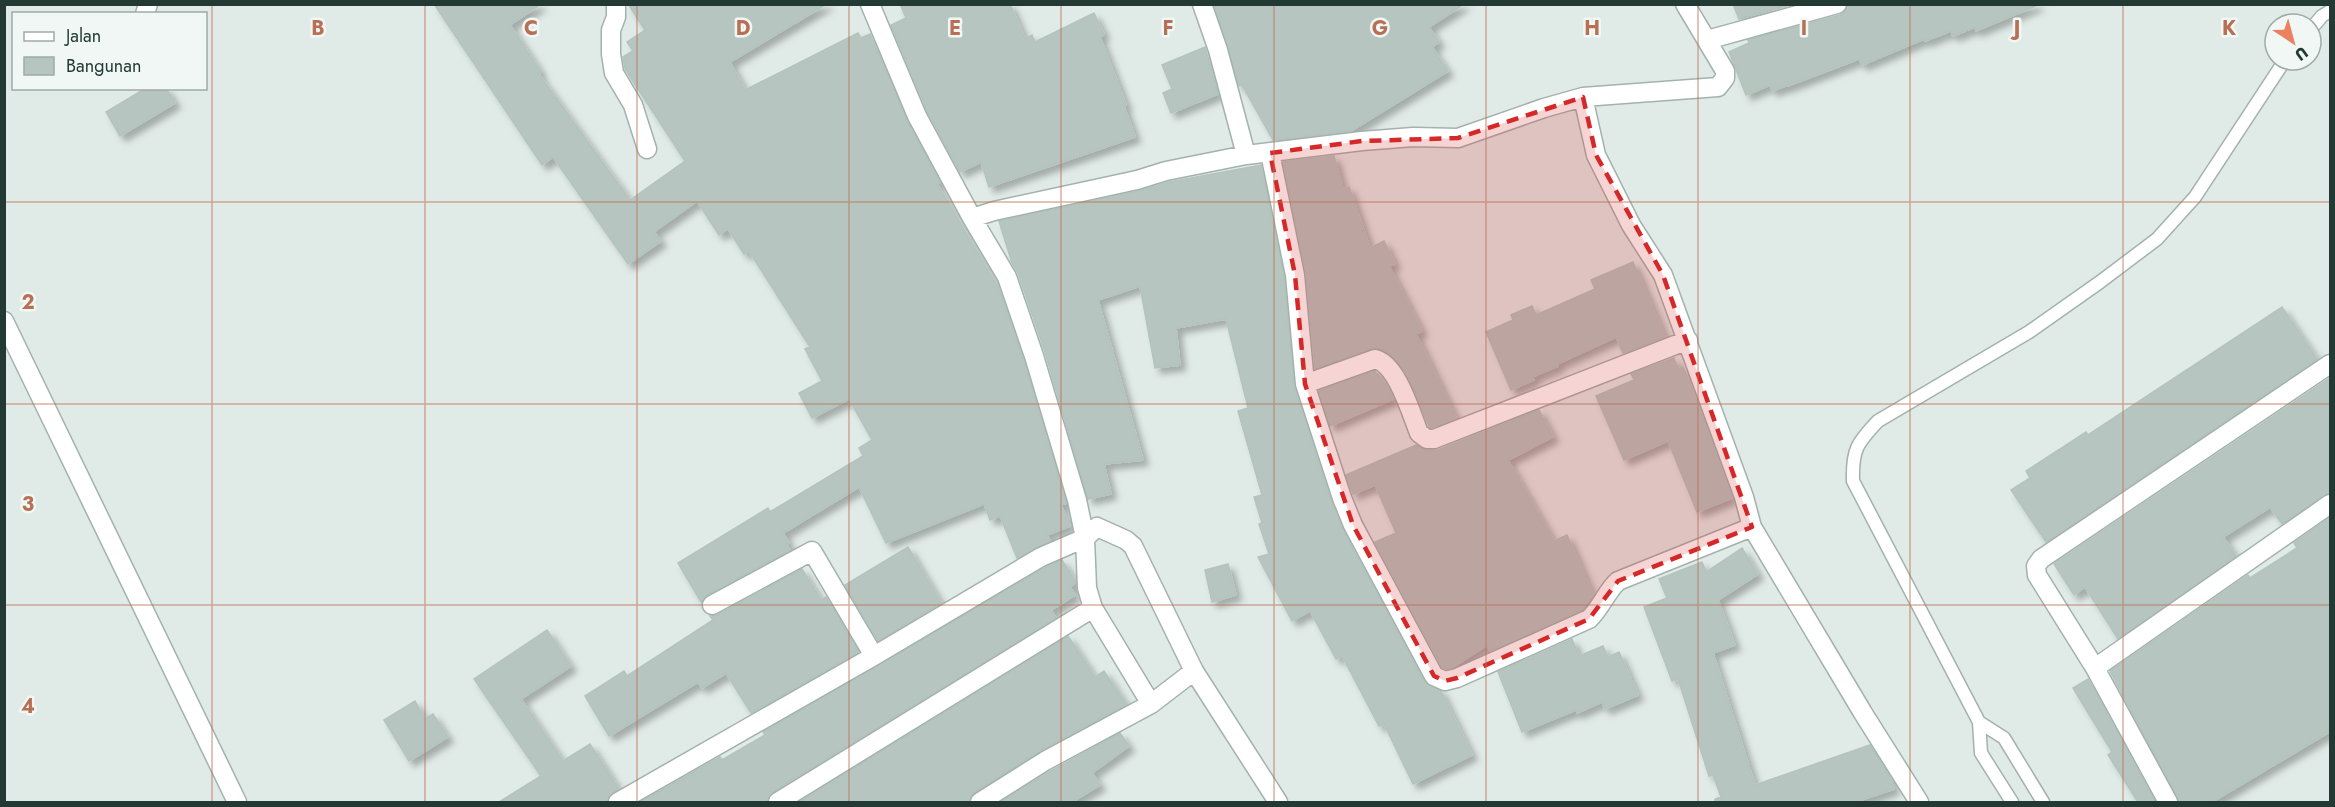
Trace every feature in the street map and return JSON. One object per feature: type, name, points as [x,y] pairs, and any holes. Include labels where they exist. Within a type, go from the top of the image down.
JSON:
[{"type":"street","points":[[616,4],[616,17],[611,30],[614,73],[633,105],[647,149]]},
{"type":"street","points":[[870,4],[917,116],[1007,277],[1034,356],[1077,500],[1085,538],[1087,588],[1093,608],[1151,704]]},
{"type":"street","points":[[1202,4],[1218,50],[1246,155]]},
{"type":"street","points":[[972,218],[994,211],[1137,180],[1166,171],[1246,155],[1362,141],[1413,137],[1458,138],[1544,108],[1583,98],[1718,87],[1725,78],[1725,71],[1685,4]]},
{"type":"street","points":[[1707,40],[1837,4]]},
{"type":"street","points":[[1583,98],[1596,155],[1631,225],[1663,275],[1744,497],[1752,527],[1919,802]]},
{"type":"street","points":[[1270,153],[1295,275],[1305,384],[1353,525],[1434,676],[1444,681],[1457,678],[1589,619],[1596,613],[1609,589],[1618,581],[1752,527]]},
{"type":"street","points":[[4,321],[237,802]]},
{"type":"street","points":[[1305,384],[1375,359],[1380,360],[1393,372],[1419,433],[1427,439],[1434,439],[1688,340]]},
{"type":"street","points":[[2168,802],[2095,668],[2037,575],[2036,566],[2051,552],[2331,364]]},
{"type":"street","points":[[2095,668],[2331,504]]},
{"type":"street","points":[[618,802],[874,656],[1041,557],[1085,538],[1097,526],[1134,546],[1194,671],[1278,802]]},
{"type":"street","points":[[712,605],[812,551],[874,656]]},
{"type":"street","points":[[778,802],[1093,608]]},
{"type":"street","points":[[980,802],[1045,761],[1151,704],[1194,671]]},
{"type":"lane","points":[[2012,802],[1981,753],[1979,722],[1853,482],[1852,460],[1860,440],[1878,420],[2029,332],[2157,238],[2194,197],[2277,72]]},
{"type":"lane","points":[[1979,722],[2004,738],[2043,802]]},
{"type":"highlighted area","points":[[1583,97],[1596,155],[1663,275],[1752,527],[1618,581],[1589,619],[1457,678],[1445,681],[1434,676],[1353,525],[1305,384],[1295,275],[1270,153],[1362,141],[1458,138]]},
{"type":"building","points":[[434,4],[541,4],[510,25],[541,72],[538,73],[630,200],[685,161],[625,69],[623,57],[633,51],[627,42],[645,30],[628,4],[827,4],[730,62],[745,90],[858,33],[861,38],[870,34],[907,120],[940,182],[937,184],[999,289],[1023,359],[1066,503],[1061,505],[1070,526],[1047,535],[1050,541],[1017,558],[1000,516],[990,520],[984,504],[886,543],[859,487],[783,533],[790,550],[707,595],[701,602],[678,563],[768,508],[770,512],[863,456],[859,448],[872,440],[849,399],[812,418],[799,393],[822,381],[805,349],[810,347],[749,251],[744,254],[728,229],[719,235],[697,201],[654,232],[661,241],[628,264],[553,157],[542,165]]},
{"type":"building","points":[[900,4],[1010,4],[1025,39],[1032,35],[1035,42],[1094,13],[1104,34],[1100,37],[1126,105],[1124,106],[1135,137],[989,187],[981,162],[960,172],[927,111],[891,25],[906,18]]},
{"type":"building","points":[[1214,4],[1464,4],[1429,27],[1439,42],[1432,47],[1448,71],[1351,131],[1273,140],[1242,85],[1239,86]]},
{"type":"building","points":[[1733,4],[1793,4],[1739,19]]},
{"type":"building","points":[[1848,4],[2038,5],[1976,31],[1975,27],[1953,36],[1951,31],[1925,41],[1924,39],[1862,65],[1859,59],[1788,86],[1772,91],[1770,85],[1746,95],[1729,52],[1749,43],[1748,40],[1840,15]]},
{"type":"building","points":[[1205,47],[1218,94],[1171,113],[1163,93],[1172,89],[1162,65]]},
{"type":"building","points":[[143,90],[167,90],[175,103],[120,136],[106,112]]},
{"type":"building","points":[[1334,156],[1343,189],[1349,187],[1370,248],[1384,241],[1395,264],[1389,266],[1422,331],[1416,334],[1456,418],[1430,428],[1406,373],[1391,355],[1379,349],[1371,348],[1315,369],[1306,273],[1283,162]]},
{"type":"building","points":[[1261,165],[1284,277],[1294,387],[1331,501],[1343,530],[1424,681],[1441,691],[1472,755],[1413,784],[1384,724],[1379,726],[1342,656],[1336,659],[1310,611],[1292,621],[1258,557],[1269,554],[1259,524],[1262,523],[1254,497],[1262,495],[1238,411],[1248,408],[1226,319],[1176,328],[1180,365],[1155,368],[1140,286],[1098,300],[1143,460],[1104,464],[1111,494],[1088,499],[1045,352],[999,221],[1139,191],[1169,182]]},
{"type":"building","points":[[1633,262],[1665,337],[1623,353],[1616,337],[1557,364],[1558,366],[1532,377],[1534,380],[1511,390],[1486,332],[1513,320],[1511,315],[1532,306],[1536,315],[1595,289],[1591,280]]},
{"type":"building","points":[[2282,307],[2317,359],[2046,542],[2011,490],[2030,478],[2026,471],[2086,432],[2088,435]]},
{"type":"building","points":[[1674,358],[1678,369],[1683,367],[1690,383],[1732,498],[1697,512],[1668,441],[1624,460],[1596,396],[1634,380],[1631,374]]},
{"type":"building","points":[[1374,371],[1381,377],[1394,399],[1330,426],[1319,391]]},
{"type":"building","points":[[2330,378],[2331,493],[2324,495],[2282,524],[2270,507],[2223,537],[2236,556],[2118,639],[2085,587],[2074,595],[2054,564]]},
{"type":"building","points":[[1539,410],[1553,437],[1508,460],[1554,541],[1567,535],[1593,595],[1583,609],[1490,651],[1487,645],[1453,667],[1446,669],[1442,667],[1375,542],[1396,533],[1375,485],[1353,494],[1346,475],[1416,445],[1426,450],[1438,450]]},
{"type":"building","points":[[2331,517],[2331,731],[2212,802],[2179,802],[2110,671],[2248,575],[2250,578],[2297,548],[2294,543]]},
{"type":"building","points":[[908,547],[941,603],[878,641],[845,585]]},
{"type":"building","points":[[1742,548],[1758,574],[1718,600],[1735,645],[1713,653],[1755,785],[1870,745],[1890,777],[1894,789],[1856,802],[1715,802],[1715,799],[1721,797],[1713,775],[1709,776],[1678,679],[1672,681],[1644,607],[1667,598],[1659,579],[1702,562],[1706,572]]},
{"type":"building","points":[[1062,560],[1076,582],[1070,587],[1075,595],[1051,610],[1056,618],[772,792],[767,802],[640,802],[720,757],[722,760],[765,735],[763,732],[1046,567]]},
{"type":"building","points":[[1228,564],[1236,595],[1212,602],[1205,570]]},
{"type":"building","points":[[802,569],[821,600],[826,597],[859,652],[751,713],[726,673],[702,688],[698,682],[609,736],[585,696],[624,671],[627,676],[713,620],[710,616],[717,615]]},
{"type":"building","points":[[547,630],[571,666],[521,699],[563,761],[590,744],[619,789],[609,796],[607,802],[499,802],[541,776],[474,679]]},
{"type":"building","points":[[1068,636],[1095,677],[1104,671],[1126,704],[1039,751],[974,792],[969,802],[799,802]]},
{"type":"building","points":[[1572,639],[1579,656],[1603,646],[1608,657],[1619,652],[1638,695],[1605,709],[1602,702],[1577,713],[1576,710],[1522,732],[1498,672]]},
{"type":"building","points":[[2088,679],[2155,802],[2138,802],[2108,755],[2112,752],[2073,688]]},
{"type":"building","points":[[415,701],[425,719],[433,714],[448,737],[409,761],[384,720]]},
{"type":"building","points":[[1120,733],[1129,746],[1092,773],[1100,785],[1072,802],[1000,802],[1051,771]]}]
